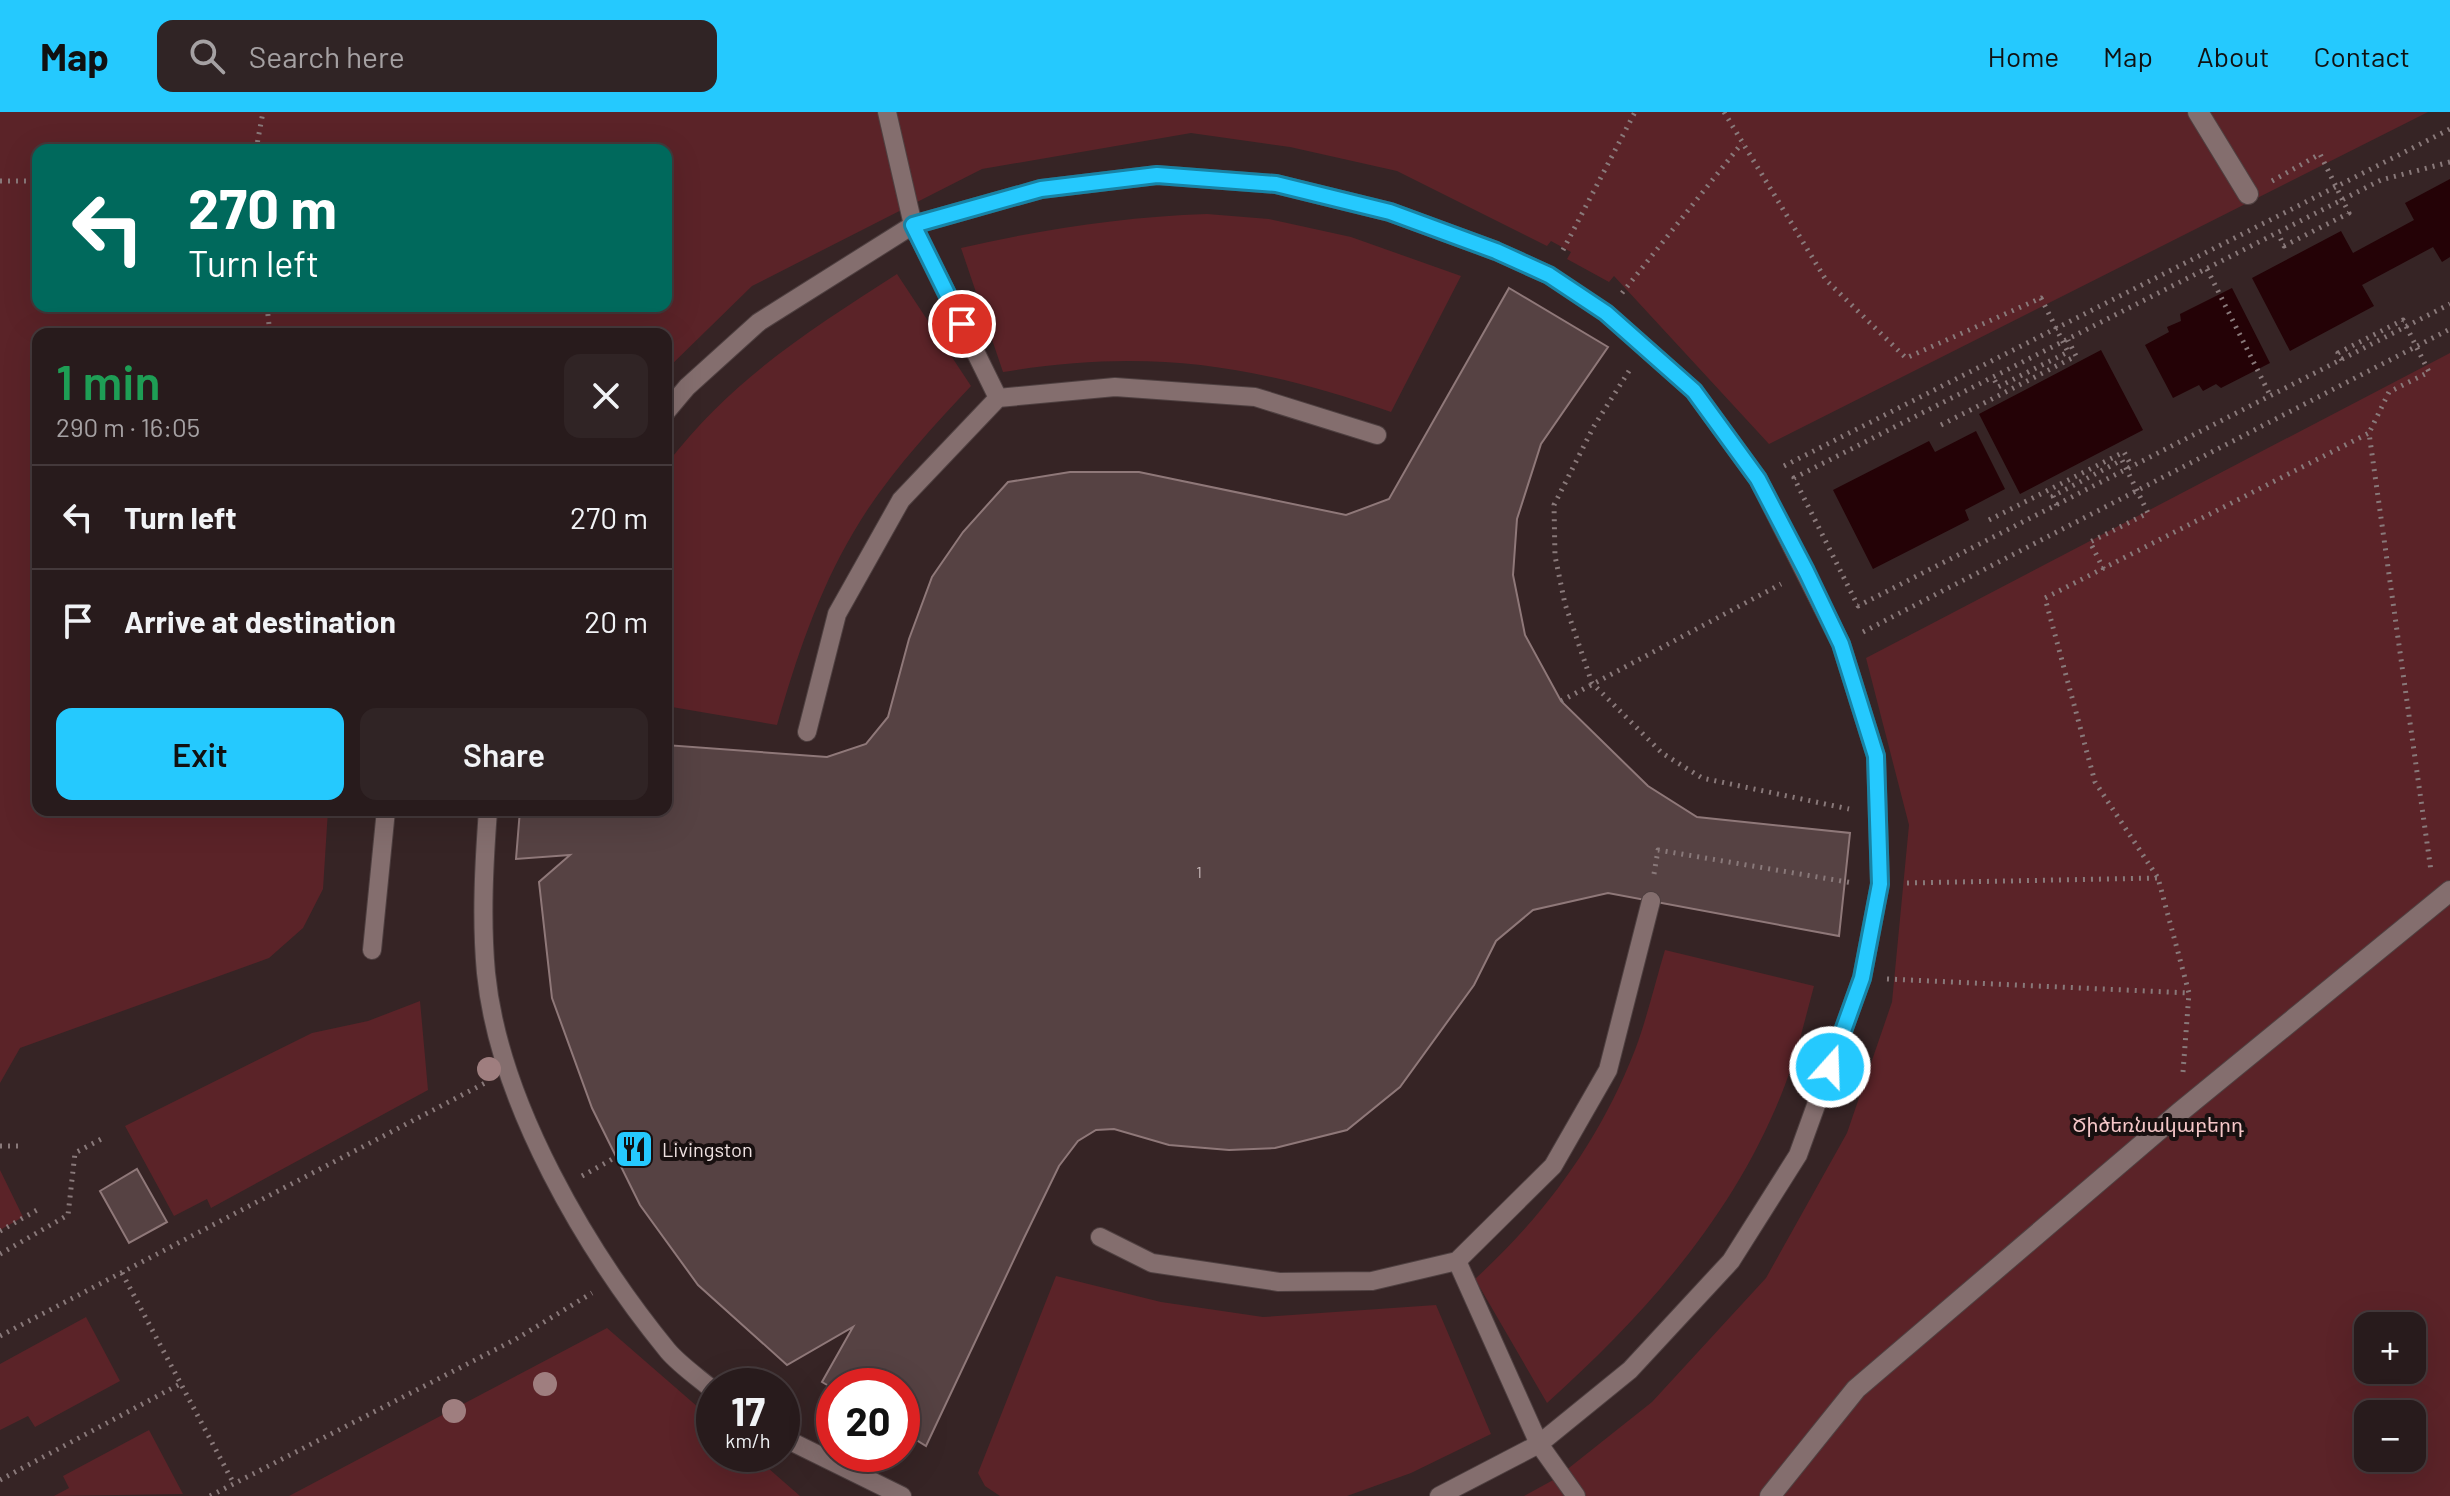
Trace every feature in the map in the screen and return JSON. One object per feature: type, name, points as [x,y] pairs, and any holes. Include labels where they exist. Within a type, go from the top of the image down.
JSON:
[{"type":"street","points":[[2198,112],[2248,194]]},
{"type":"street","points":[[1770,1496],[1856,1389],[2180,1112],[2443,898]]},
{"type":"lane","points":[[887,112],[913,225],[998,398]]},
{"type":"lane","points":[[672,405],[687,387],[759,322],[913,225],[1041,189],[1070,185],[1157,175],[1261,182],[1390,212],[1496,251],[1549,275],[1606,313],[1694,391],[1758,479],[1841,644],[1876,756],[1880,884],[1862,978],[1798,1155],[1731,1261],[1630,1370],[1539,1444],[1439,1496]]},
{"type":"lane","points":[[807,732],[837,614],[901,500],[998,398],[1115,387],[1255,397],[1377,435]]},
{"type":"lane","points":[[372,950],[385,816]]},
{"type":"lane","points":[[488,816],[483,909],[486,976],[506,1071],[559,1190],[670,1353],[696,1375]]},
{"type":"lane","points":[[1100,1237],[1152,1263],[1279,1282],[1372,1281],[1457,1261],[1553,1166],[1608,1070],[1651,901]]},
{"type":"lane","points":[[1457,1261],[1539,1444],[1576,1496]]},
{"type":"lane","points":[[800,1446],[902,1496]]},
{"type":"path","points":[[257,144],[263,112]]},
{"type":"path","points":[[1549,275],[1635,112]]},
{"type":"path","points":[[1724,112],[1826,280],[1906,358],[2041,298],[2068,352],[1998,387],[1993,377]]},
{"type":"path","points":[[1758,479],[2450,129]]},
{"type":"path","points":[[1606,313],[1742,143]]},
{"type":"path","points":[[2278,233],[2284,246],[2349,213],[2320,154],[2297,166]]},
{"type":"path","points":[[2450,162],[2381,180],[1794,478],[1858,606],[2450,304]]},
{"type":"path","points":[[0,181],[32,181]]},
{"type":"path","points":[[2207,269],[2271,397]]},
{"type":"path","points":[[2342,360],[2338,353],[2403,320],[2429,372],[2389,392],[2369,433],[2443,898]]},
{"type":"path","points":[[1841,644],[2450,329]]},
{"type":"path","points":[[1941,425],[2076,356],[2067,340]]},
{"type":"path","points":[[1644,347],[1594,426],[1554,505],[1555,556],[1565,604],[1592,683],[1662,753],[1702,778],[1878,814]]},
{"type":"path","points":[[2180,1112],[2189,993],[2158,878],[2095,782],[2045,598],[2369,433]]},
{"type":"path","points":[[1989,520],[2124,452],[2132,467]]},
{"type":"path","points":[[2057,505],[2053,496],[2122,460],[2148,513],[2090,542],[2104,570]]},
{"type":"path","points":[[1561,701],[1806,571]]},
{"type":"path","points":[[1658,850],[1845,883]]},
{"type":"path","points":[[1880,884],[2158,878]]},
{"type":"path","points":[[1862,978],[2189,993]]},
{"type":"path","points":[[0,1336],[476,1088]]},
{"type":"path","points":[[0,1254],[68,1215],[75,1153],[105,1137]]},
{"type":"path","points":[[0,1146],[23,1146]]},
{"type":"path","points":[[0,1231],[37,1210]]},
{"type":"path","points":[[122,1273],[234,1484]]},
{"type":"path","points":[[210,1496],[516,1339],[587,1296]]},
{"type":"path","points":[[0,1480],[180,1384]]},
{"type":"green space","points":[[0,112],[2428,112],[1769,444],[1614,276],[1609,282],[1567,259],[1571,252],[1551,241],[1547,246],[1397,171],[1290,147],[1191,133],[982,169],[752,286],[672,364],[672,328],[32,328],[32,816],[328,816],[323,889],[303,928],[269,958],[20,1048],[0,1083]]},
{"type":"green space","points":[[1207,214],[1269,219],[1351,237],[1461,276],[1391,412],[1293,382],[1200,365],[1106,361],[1003,372],[961,248],[1083,225]]},
{"type":"green space","points":[[897,274],[971,386],[893,475],[840,555],[809,626],[777,725],[672,707],[672,458],[691,434],[744,382],[832,316]]},
{"type":"green space","name":"Ծիծեռնակաբերդ","points":[[2450,353],[2450,1496],[1524,1496],[1555,1479],[1652,1402],[1766,1278],[1847,1133],[1892,1002],[1909,825],[1866,658]]},
{"type":"green space","points":[[1665,950],[1814,986],[1785,1085],[1765,1132],[1715,1218],[1653,1297],[1547,1403],[1475,1279],[1547,1202],[1605,1115],[1635,1050]]},
{"type":"green space","points":[[420,1001],[428,1090],[211,1208],[207,1199],[174,1216],[125,1126],[312,1033],[368,1021]]},
{"type":"green space","points":[[0,1170],[23,1217],[0,1230]]},
{"type":"green space","points":[[1056,1276],[1161,1302],[1263,1317],[1436,1305],[1491,1434],[1411,1473],[1347,1496],[1000,1496],[985,1486],[978,1473]]},
{"type":"green space","points":[[86,1317],[120,1381],[35,1427],[28,1416],[0,1430],[0,1364]]},
{"type":"green space","points":[[607,1328],[696,1405],[696,1472],[773,1472],[800,1496],[289,1496]]},
{"type":"green space","points":[[149,1430],[183,1494],[54,1496],[69,1488],[63,1476]]},
{"type":"shaded area","points":[[2450,179],[2450,257],[2442,262],[2433,247],[2362,285],[2374,306],[2290,351],[2252,278],[2341,231],[2353,253],[2414,220],[2405,203]]},
{"type":"shaded area","points":[[2232,288],[2270,363],[2221,388],[2216,384],[2203,391],[2199,385],[2173,398],[2145,345],[2169,332],[2167,327],[2181,321],[2180,314]]},
{"type":"shaded area","points":[[2101,350],[2143,430],[2020,494],[1979,414]]},
{"type":"shaded area","points":[[1976,431],[2005,489],[1965,510],[1969,520],[1873,569],[1833,490],[1929,441],[1935,452]]},
{"type":"building","points":[[1509,288],[1608,347],[1541,444],[1517,519],[1513,575],[1525,635],[1561,701],[1648,786],[1697,817],[1850,833],[1839,936],[1608,893],[1533,910],[1496,941],[1474,985],[1400,1087],[1347,1130],[1275,1148],[1229,1150],[1169,1145],[1114,1129],[1096,1130],[1078,1141],[1059,1166],[926,1446],[920,1442],[920,1368],[830,1368],[853,1327],[787,1365],[698,1285],[640,1205],[592,1108],[552,998],[539,882],[570,855],[516,859],[520,816],[672,816],[672,745],[827,757],[866,744],[888,717],[909,639],[932,577],[963,532],[1008,482],[1070,472],[1139,472],[1346,515],[1389,499]]},
{"type":"building","points":[[137,1169],[167,1222],[129,1243],[100,1191]]},
{"type":"place","name":"Livingston","points":[[634,1149]]},
{"type":"route","points":[[962,324],[913,225],[1041,189],[1157,175],[1276,184],[1390,212],[1496,251],[1549,275],[1606,313],[1694,391],[1758,479],[1841,644],[1876,756],[1880,884],[1862,978],[1830,1067]]}]
